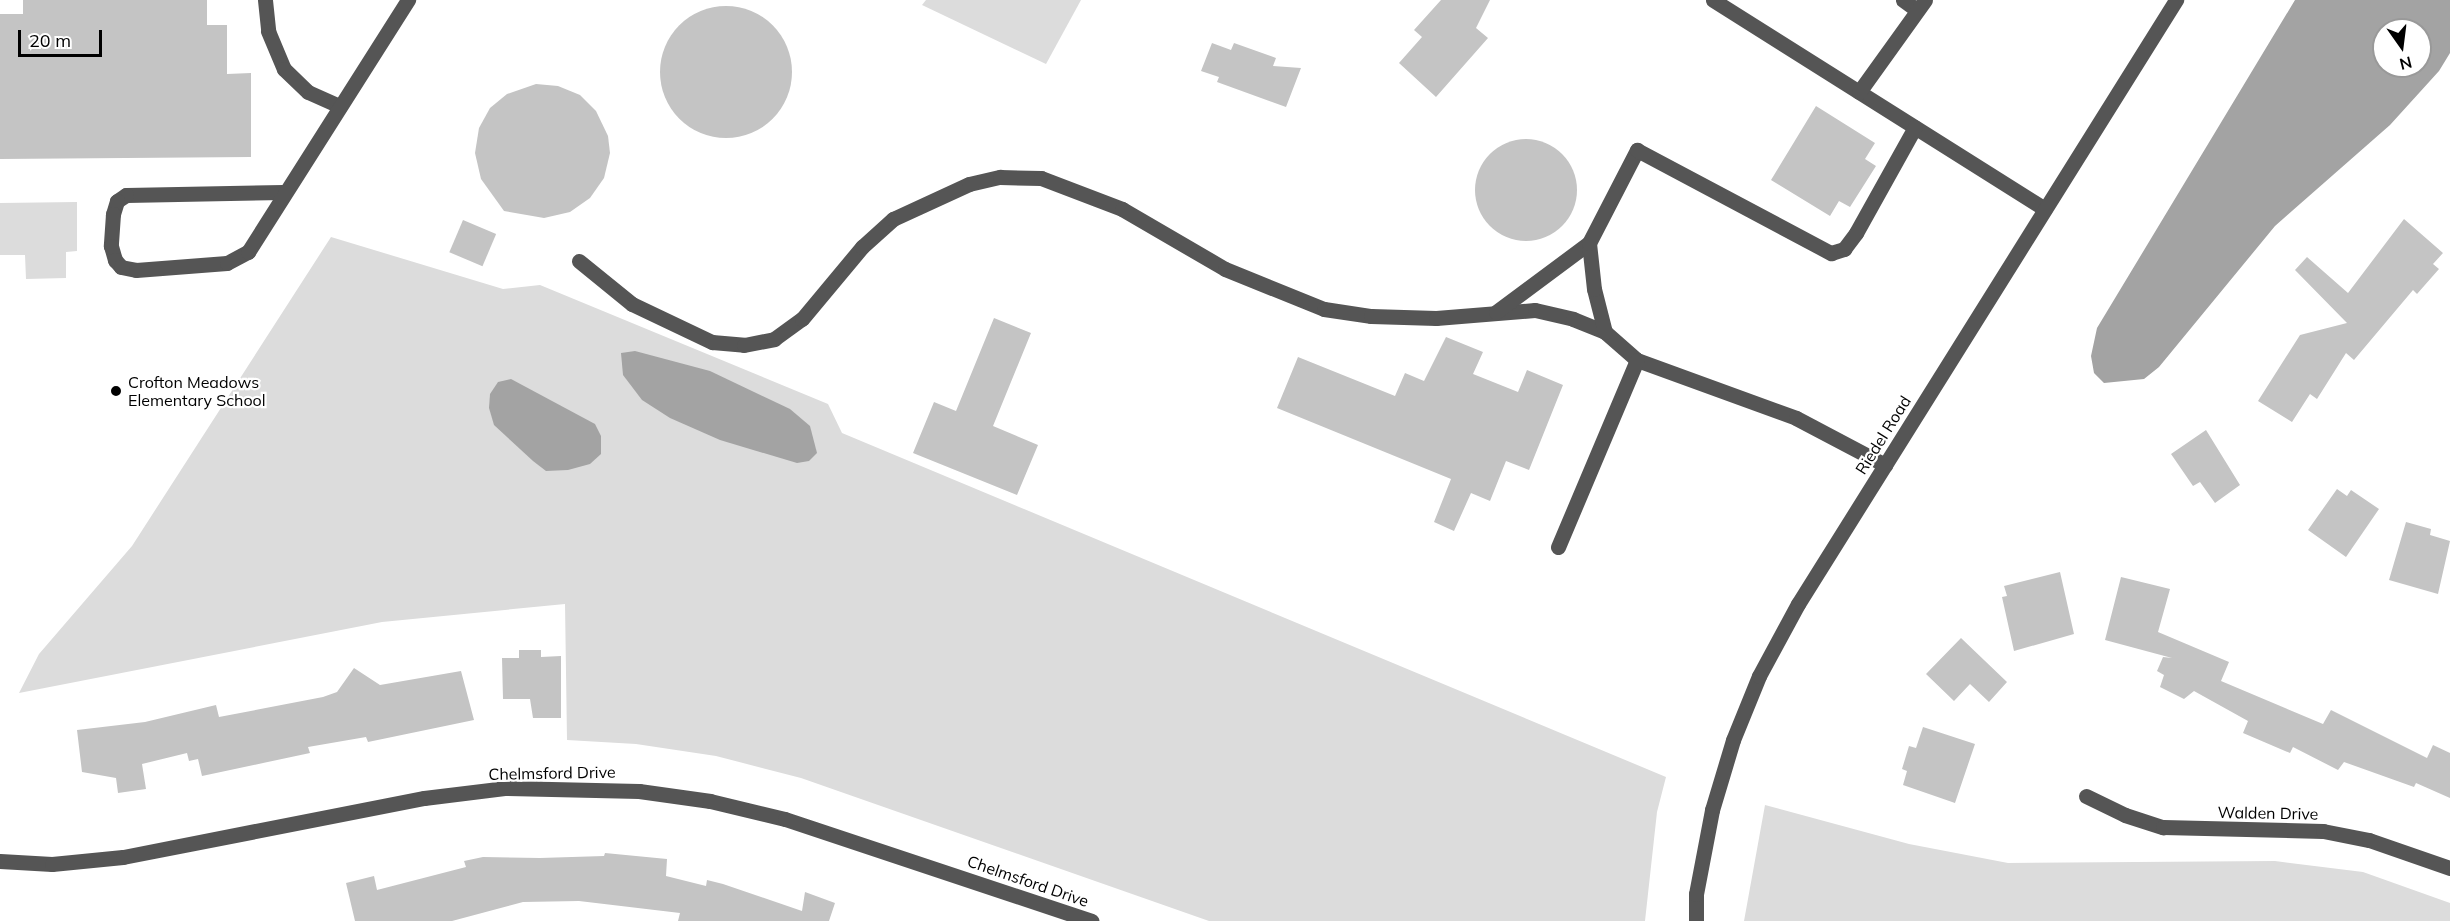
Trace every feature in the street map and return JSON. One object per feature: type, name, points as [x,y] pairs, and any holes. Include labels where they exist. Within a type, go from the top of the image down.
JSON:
[{"type":"street","points":[[265,0],[268,31],[284,69],[308,92],[340,106]]},
{"type":"street","points":[[283,192],[126,195],[117,201],[113,214],[111,246],[115,260],[121,267],[136,270],[239,260],[248,252],[283,192],[408,0]]},
{"type":"street","points":[[1713,0],[2045,209]]},
{"type":"street","points":[[1859,92],[1921,5],[1903,0]]},
{"type":"street","name":"Riedel Road","points":[[1696,921],[1696,894],[1712,810],[1733,740],[1759,676],[1798,604],[2176,0]]},
{"type":"street","points":[[1496,312],[1589,243],[1637,150],[1831,252],[1844,249],[1915,127]]},
{"type":"street","points":[[579,261],[632,304],[712,342],[744,345],[774,339],[802,319],[862,247],[893,219],[969,184],[1000,177],[1041,178],[1122,209],[1225,268],[1324,309],[1371,316],[1425,317],[1535,310],[1573,319],[1605,332],[1637,360],[1796,418],[1885,465]]},
{"type":"street","points":[[1589,243],[1594,289],[1605,332]]},
{"type":"street","points":[[1558,547],[1637,360]]},
{"type":"street","name":"Chelmsford Drive","points":[[0,861],[52,864],[123,857],[424,798],[506,788],[639,791],[710,801],[785,819],[1091,921]]},
{"type":"street","name":"Walden Drive","points":[[2086,796],[2125,815],[2163,827],[2323,831],[2369,840],[2450,868]]},
{"type":"shaded area","points":[[926,0],[1081,0],[1046,64],[922,5]]},
{"type":"shaded area","points":[[2295,0],[2450,0],[2450,53],[2439,71],[2390,125],[2275,226],[2159,367],[2144,379],[2104,383],[2094,373],[2091,356],[2097,328]]},
{"type":"shaded area","points":[[77,202],[77,251],[66,252],[66,278],[26,279],[25,255],[0,255],[0,203]]},
{"type":"shaded area","points":[[331,237],[503,289],[540,285],[828,404],[842,433],[1666,777],[1657,812],[1645,921],[1209,921],[801,778],[716,756],[636,744],[567,740],[565,604],[382,622],[19,693],[39,654],[132,546]]},
{"type":"shaded area","points":[[635,351],[710,371],[790,409],[810,426],[817,453],[809,461],[797,463],[720,440],[670,418],[642,400],[623,375],[621,353]]},
{"type":"shaded area","points":[[511,379],[595,424],[601,436],[601,454],[590,464],[568,470],[546,471],[533,461],[494,425],[489,408],[490,394],[498,382]]},
{"type":"shaded area","points":[[1765,805],[1909,844],[2008,863],[2275,861],[2363,872],[2450,903],[2450,921],[1744,921]]},
{"type":"building","points":[[23,0],[207,0],[207,25],[227,25],[227,74],[251,73],[251,157],[0,159],[0,14],[23,14]]},
{"type":"building","points":[[1441,0],[1490,0],[1476,28],[1488,38],[1436,97],[1399,63],[1422,37],[1414,30]]},
{"type":"building","points":[[726,6],[751,11],[773,25],[787,47],[792,72],[787,97],[773,119],[751,133],[726,138],[701,133],[679,119],[665,97],[660,72],[665,47],[679,25],[701,11]]},
{"type":"building","points":[[1212,43],[1231,50],[1234,43],[1276,58],[1273,66],[1301,68],[1286,107],[1217,82],[1219,77],[1201,71]]},
{"type":"building","points":[[536,84],[558,86],[580,95],[596,111],[608,136],[610,153],[604,178],[590,198],[570,212],[544,218],[504,211],[481,179],[475,153],[479,128],[490,108],[507,94]]},
{"type":"building","points":[[1816,106],[1875,143],[1865,159],[1876,166],[1850,207],[1839,201],[1830,216],[1771,180]]},
{"type":"building","points":[[1526,139],[1545,143],[1562,154],[1573,171],[1577,190],[1573,209],[1562,226],[1545,237],[1526,241],[1507,237],[1490,226],[1479,209],[1475,190],[1479,171],[1490,154],[1507,143]]},
{"type":"building","points":[[2404,219],[2443,253],[2433,264],[2439,269],[2417,294],[2413,290],[2354,360],[2346,353],[2317,399],[2310,394],[2292,422],[2258,401],[2300,335],[2347,323],[2295,270],[2307,257],[2348,293]]},
{"type":"building","points":[[463,220],[496,234],[482,266],[449,252]]},
{"type":"building","points":[[994,318],[1031,333],[993,426],[1038,445],[1017,495],[913,453],[934,402],[956,411]]},
{"type":"building","points":[[1446,337],[1483,352],[1473,374],[1518,392],[1527,370],[1563,385],[1529,470],[1506,461],[1490,501],[1471,493],[1454,531],[1434,522],[1451,479],[1277,408],[1298,357],[1395,396],[1405,373],[1424,381]]},
{"type":"building","points":[[2206,430],[2240,485],[2215,503],[2200,482],[2193,486],[2171,454]]},
{"type":"building","points":[[2337,489],[2347,496],[2351,490],[2379,509],[2346,557],[2308,530]]},
{"type":"building","points":[[2406,522],[2431,529],[2430,535],[2450,541],[2438,594],[2389,580]]},
{"type":"building","points":[[2060,572],[2074,634],[2014,651],[2002,597],[2007,596],[2004,586]]},
{"type":"building","points":[[2121,577],[2170,589],[2158,632],[2229,662],[2221,681],[2323,724],[2331,710],[2427,758],[2433,745],[2450,753],[2450,798],[2416,783],[2414,787],[2344,762],[2338,770],[2293,747],[2290,753],[2243,733],[2248,721],[2194,691],[2184,699],[2160,687],[2164,675],[2157,671],[2163,657],[2172,658],[2105,640]]},
{"type":"building","points":[[1961,638],[2007,682],[1989,702],[1970,684],[1954,701],[1926,674]]},
{"type":"building","points":[[519,650],[541,650],[541,657],[561,656],[561,718],[533,718],[530,699],[503,699],[502,658],[519,658]]},
{"type":"building","points":[[354,668],[380,685],[461,671],[474,720],[368,742],[366,737],[308,747],[310,753],[202,776],[198,759],[189,761],[187,753],[142,764],[146,789],[118,793],[116,778],[82,772],[77,730],[145,722],[216,705],[219,717],[323,697],[337,692]]},
{"type":"building","points":[[1923,727],[1975,744],[1955,803],[1903,785],[1907,771],[1902,769],[1909,746],[1916,748]]},
{"type":"building","points":[[605,853],[667,859],[666,876],[706,886],[707,880],[723,884],[802,911],[805,892],[835,903],[829,921],[678,921],[680,913],[579,901],[523,902],[452,921],[355,921],[346,883],[374,876],[377,890],[466,867],[464,861],[483,857],[604,856]]},
{"type":"place","name":"Crofton Meadows Elementary School","points":[[116,391]]}]
